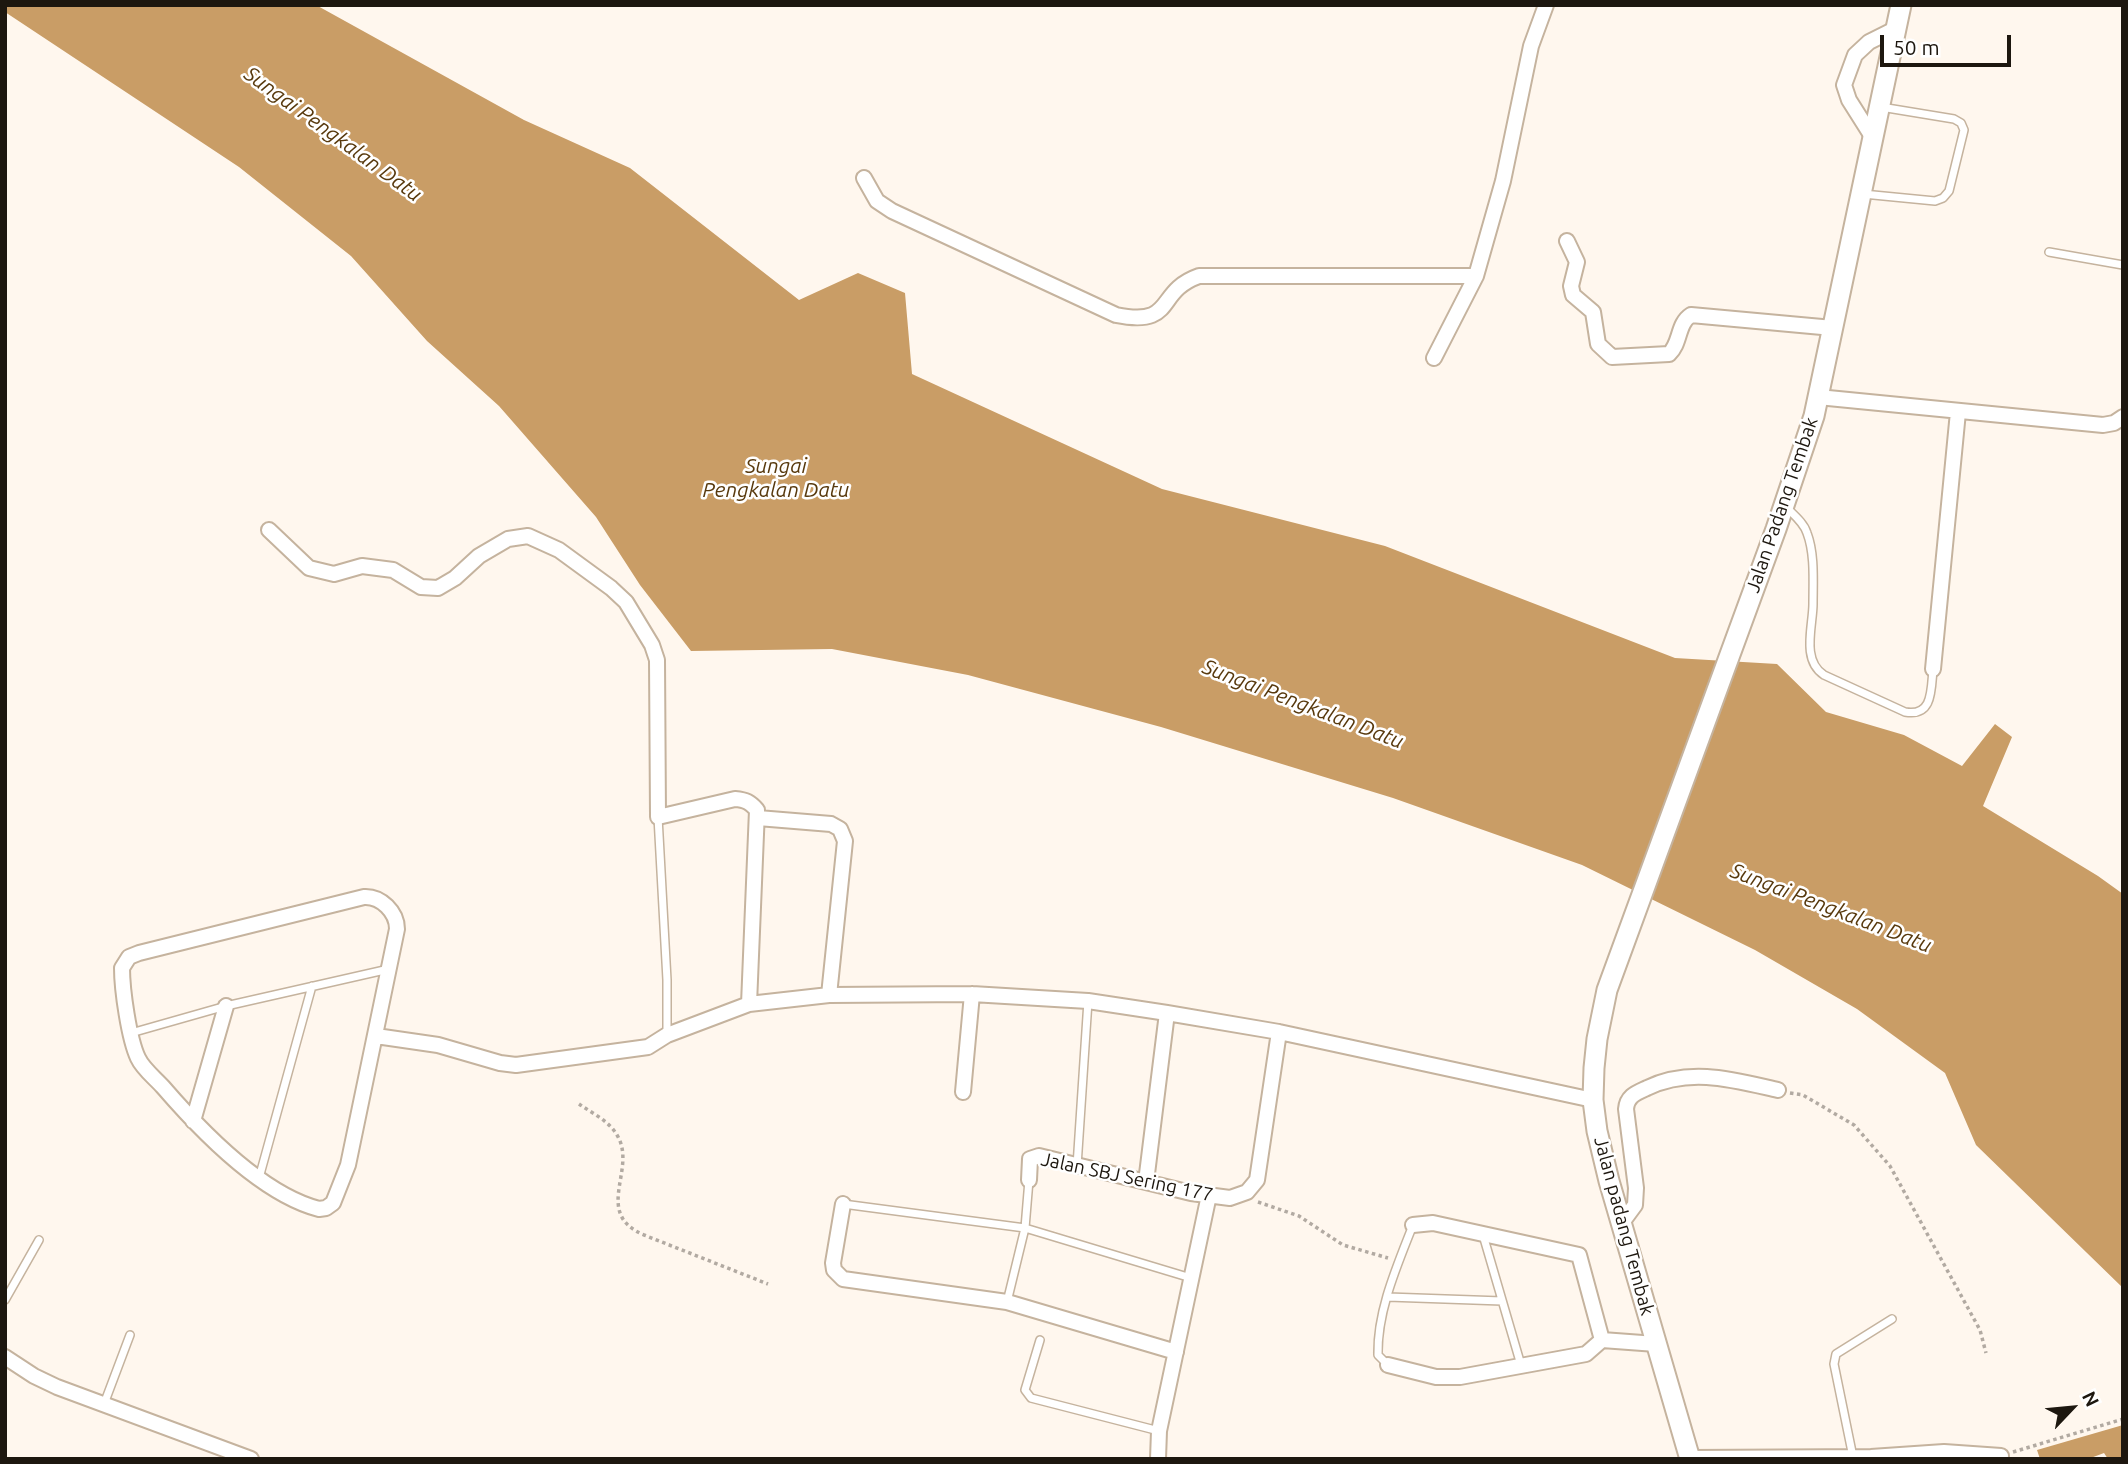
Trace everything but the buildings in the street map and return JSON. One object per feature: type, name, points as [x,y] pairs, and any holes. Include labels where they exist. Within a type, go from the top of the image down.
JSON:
[{"type":"main road","name":"Jalan Padang Tembak","points":[[1607,989],[1785,505],[1818,397],[1901,5]]},
{"type":"main road","name":"Jalan padang Tembak","points":[[1607,989],[1597,1039],[1593,1100],[1597,1130],[1621,1224],[1690,1458]]},
{"type":"street","points":[[1434,358],[1476,276],[1503,181],[1531,46],[1546,5]]},
{"type":"street","points":[[1873,138],[1849,100],[1844,85],[1855,55],[1869,42],[1897,28]]},
{"type":"street","points":[[864,178],[877,201],[892,211],[1116,315],[1133,318],[1150,318],[1161,311],[1178,286],[1199,276],[1476,276]]},
{"type":"street","points":[[1567,241],[1577,262],[1573,295],[1592,312],[1596,319],[1598,345],[1612,357],[1670,354],[1676,346],[1684,320],[1691,315],[1833,328]]},
{"type":"street","points":[[1818,397],[2103,425],[2114,423],[2123,417]]},
{"type":"street","points":[[1934,670],[1958,412]]},
{"type":"street","points":[[269,530],[309,568],[334,574],[362,566],[393,570],[421,587],[438,588],[455,578],[479,556],[508,539],[528,536],[559,550],[626,602],[652,645],[657,660],[657,817],[735,799],[751,803],[757,810],[748,1004]]},
{"type":"street","points":[[758,818],[831,824],[840,830],[845,841],[829,995]]},
{"type":"street","points":[[364,897],[378,899],[397,920],[390,969],[348,1165],[333,1203],[326,1208],[312,1207],[259,1178],[193,1121],[139,1060],[131,1033],[122,974],[122,968],[129,957],[364,897]]},
{"type":"street","points":[[376,1036],[438,1045],[516,1065],[648,1047],[667,1035],[748,1004],[829,995],[972,994],[1088,1000],[1279,1032],[1593,1100]]},
{"type":"street","points":[[963,1092],[972,994]]},
{"type":"street","points":[[193,1121],[226,1006]]},
{"type":"street","points":[[1146,1182],[1167,1013]]},
{"type":"street","name":"Jalan SBJ Sering 177","points":[[1029,1180],[1028,1163],[1034,1156],[1209,1195],[1230,1198],[1239,1196],[1257,1180],[1279,1032]]},
{"type":"street","points":[[1621,1224],[1634,1205],[1635,1196],[1626,1109],[1626,1102],[1631,1096],[1663,1080],[1687,1076],[1720,1077],[1778,1090]]},
{"type":"street","points":[[1158,1459],[1159,1431],[1209,1195]]},
{"type":"street","points":[[843,1204],[833,1263],[834,1270],[843,1279],[1007,1302],[1176,1352]]},
{"type":"street","points":[[1413,1225],[1433,1223],[1578,1255],[1602,1340]]},
{"type":"street","points":[[1388,1364],[1436,1377],[1460,1377],[1586,1354],[1602,1340],[1656,1344]]},
{"type":"street","points":[[5,1357],[34,1376],[245,1458]]},
{"type":"street","points":[[1690,1458],[1853,1457],[1944,1452],[2001,1456]]},
{"type":"lane","points":[[1861,194],[1935,201],[1943,198],[1949,191],[1964,130],[1961,123],[1954,118],[1880,107]]},
{"type":"lane","points":[[2049,253],[2123,265]]},
{"type":"lane","points":[[1785,505],[1806,529],[1811,545],[1813,607],[1809,641],[1817,670],[1913,714],[1928,705],[1934,670]]},
{"type":"lane","points":[[657,817],[667,980],[667,1035]]},
{"type":"lane","points":[[131,1033],[226,1006],[390,969]]},
{"type":"lane","points":[[259,1178],[313,986]]},
{"type":"lane","points":[[1077,1166],[1088,1000]]},
{"type":"lane","points":[[1007,1302],[1025,1228],[1029,1180]]},
{"type":"lane","points":[[843,1204],[1025,1228],[1191,1278]]},
{"type":"lane","points":[[1388,1364],[1378,1355],[1378,1338],[1399,1261],[1413,1225]]},
{"type":"lane","points":[[1483,1235],[1521,1366]]},
{"type":"lane","points":[[5,1300],[39,1240]]},
{"type":"lane","points":[[1388,1297],[1502,1301]]},
{"type":"lane","points":[[1853,1457],[1834,1364],[1836,1354],[1892,1319]]},
{"type":"lane","points":[[104,1404],[130,1335]]},
{"type":"lane","points":[[1040,1340],[1026,1390],[1031,1398],[1159,1431]]},
{"type":"path","points":[[1778,1090],[1803,1095],[1854,1125],[1890,1166],[1980,1330],[1986,1353]]},
{"type":"path","points":[[579,1104],[610,1125],[621,1144],[617,1203],[626,1225],[644,1235],[768,1284]]},
{"type":"path","points":[[1239,1196],[1299,1216],[1343,1245],[1399,1261]]},
{"type":"path","points":[[2001,1456],[2123,1419]]},
{"type":"water","name":"Sungai Pengkalan Datu","points":[[5,5],[316,5],[524,120],[630,168],[799,300],[858,273],[905,293],[912,374],[1162,489],[1385,546],[1675,658],[1777,664],[1826,712],[1904,735],[1962,766],[1995,724],[2012,737],[1983,806],[2123,894],[2123,1288],[1976,1145],[1945,1073],[1857,1009],[1755,950],[1582,865],[1393,798],[1161,727],[968,675],[832,649],[691,651],[640,585],[596,517],[499,406],[427,341],[351,256],[239,167],[5,12]]},
{"type":"water","points":[[2123,1425],[2123,1459],[2108,1459],[2104,1453],[2088,1459],[2040,1459],[2037,1450]]}]
